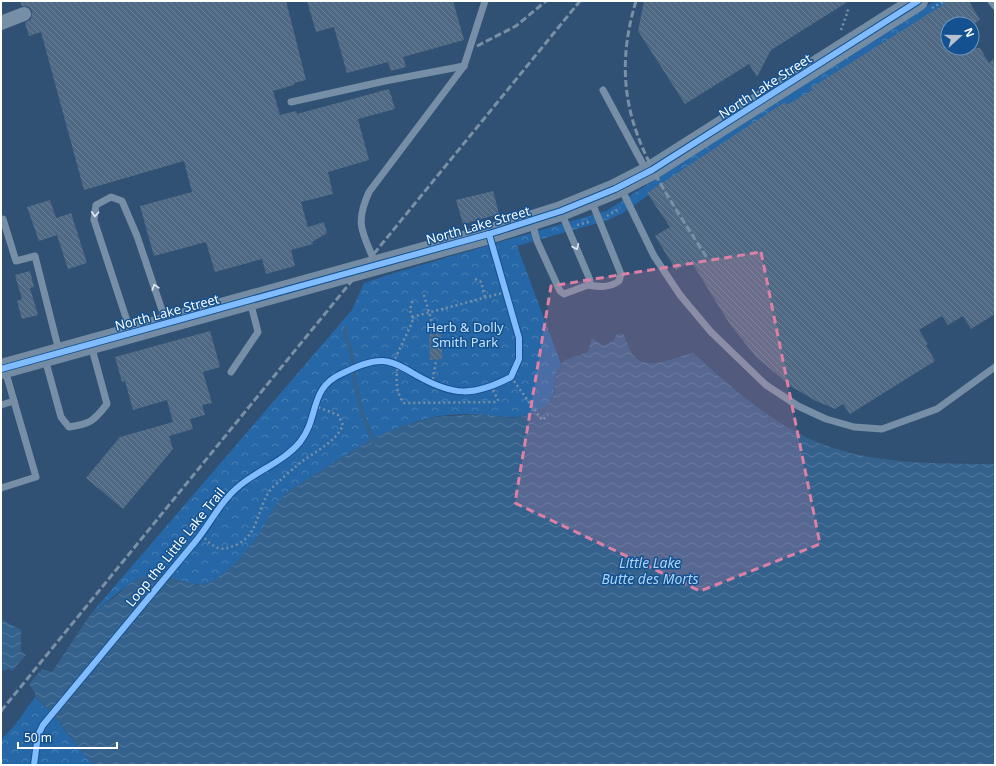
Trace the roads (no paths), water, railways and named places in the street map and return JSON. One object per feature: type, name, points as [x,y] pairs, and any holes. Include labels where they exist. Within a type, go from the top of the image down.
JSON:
[{"type":"main road","name":"North Lake Street","points":[[3,368],[131,334],[532,222],[591,200],[648,173],[918,1]]},
{"type":"street","points":[[1,23],[24,14]]},
{"type":"lane","points":[[377,266],[361,225],[361,210],[369,192],[464,66],[485,1]]},
{"type":"lane","points":[[991,1],[995,6]]},
{"type":"lane","points":[[291,102],[385,81],[464,66]]},
{"type":"lane","points":[[603,90],[648,173]]},
{"type":"lane","points":[[620,186],[654,256],[680,295],[710,332],[766,385],[798,406],[826,419],[854,427],[882,429],[937,409],[995,367]]},
{"type":"lane","points":[[131,334],[94,220],[96,205],[111,197],[122,201],[137,236],[167,324]]},
{"type":"lane","points":[[532,222],[537,241],[560,291],[564,294],[588,285],[600,287],[613,285],[619,281],[621,274],[591,200]]},
{"type":"lane","points":[[561,211],[590,280],[588,285]]},
{"type":"lane","points":[[3,219],[16,261],[35,256],[61,417],[69,427],[80,426],[94,420],[107,404],[91,345]]},
{"type":"lane","points":[[231,372],[258,332],[250,301]]},
{"type":"lane","points":[[1,488],[36,477],[3,368]]},
{"type":"lane","points":[[1,405],[14,401]]},
{"type":"water","name":"Little Lake Butte des Morts","points":[[617,334],[624,334],[631,352],[637,359],[644,362],[660,362],[693,353],[734,389],[778,422],[810,439],[831,447],[877,458],[901,461],[949,464],[995,464],[995,765],[93,765],[51,712],[35,697],[35,693],[29,684],[42,669],[52,672],[90,615],[129,584],[141,577],[161,575],[198,585],[212,582],[235,564],[258,536],[273,508],[286,493],[358,447],[380,435],[402,426],[435,417],[481,414],[512,418],[525,416],[537,411],[549,402],[555,393],[554,383],[558,368],[565,360],[588,352],[592,338],[603,346],[613,341]]},
{"type":"water","points":[[1,619],[21,630],[21,651],[26,655],[12,671],[10,669],[1,671]]},
{"type":"waterway","points":[[346,328],[345,337],[351,350],[356,386],[362,412],[374,443]]},
{"type":"railway","points":[[477,46],[516,26],[546,1]]},
{"type":"railway","points":[[1,711],[580,1]]},
{"type":"railway","points":[[636,1],[627,40],[625,75],[629,107],[638,138],[652,167],[668,196],[707,258]]},
{"type":"park label","name":"Herb & Dolly Smith Park","points":[[465,334]]}]
